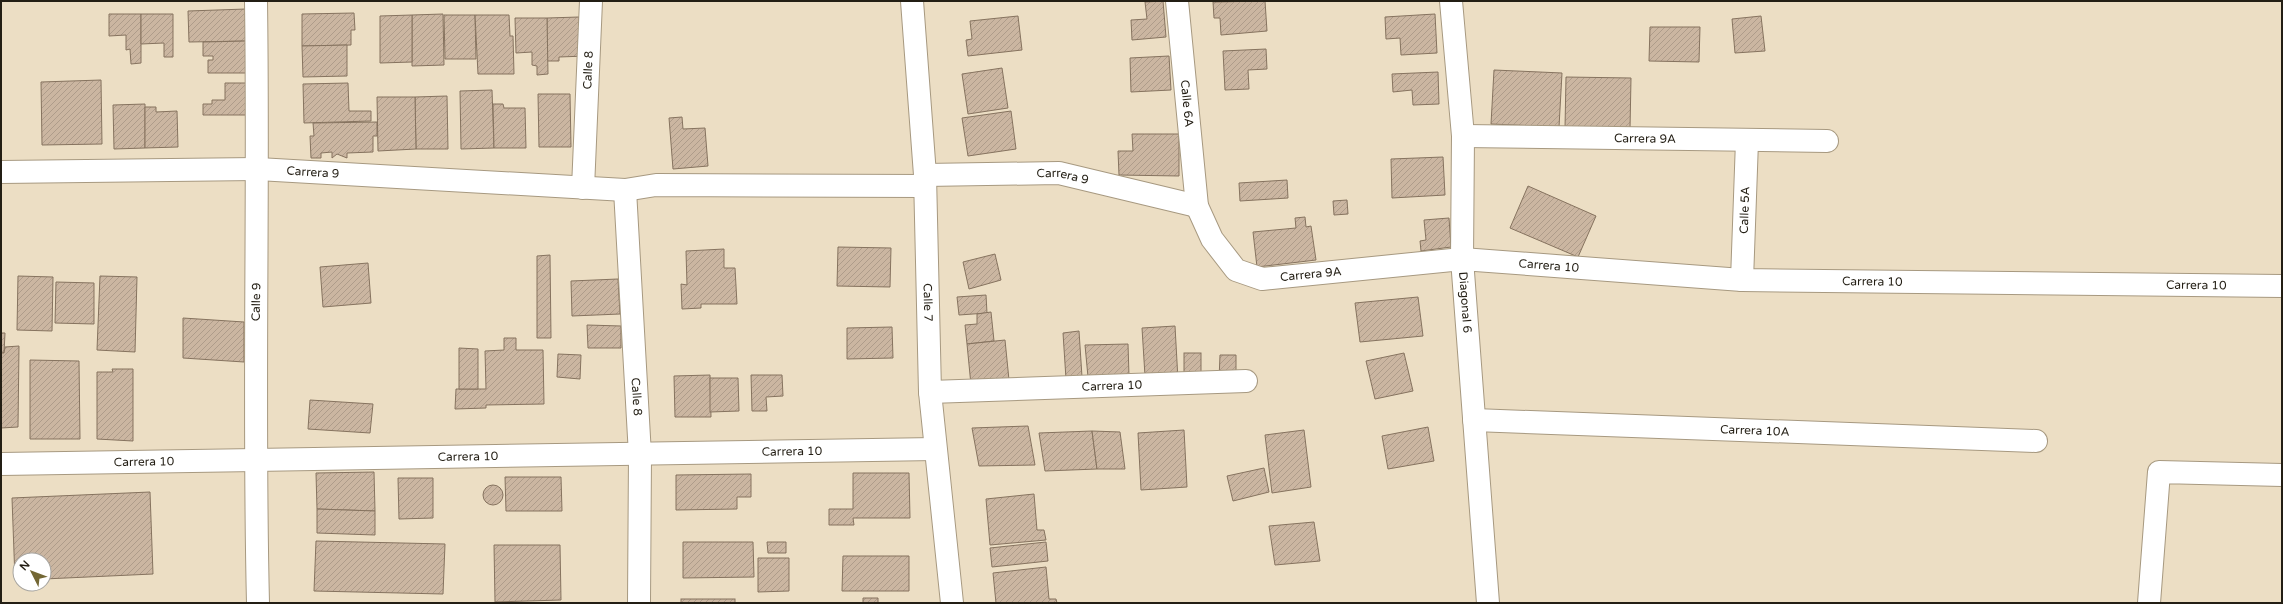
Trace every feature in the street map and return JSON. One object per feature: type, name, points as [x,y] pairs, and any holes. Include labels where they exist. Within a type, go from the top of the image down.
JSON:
[{"type":"street","name":"Calle 9","points":[[256,1],[258,169],[254,458],[258,603]]},
{"type":"street","name":"Calle 8","points":[[583,188],[591,1]]},
{"type":"street","name":"Calle 7","points":[[912,1],[925,180],[930,392],[952,603]]},
{"type":"street","name":"Calle 6A","points":[[1177,1],[1197,206]]},
{"type":"street","name":"Diagonal 6","points":[[1451,1],[1463,136],[1462,259],[1488,603]]},
{"type":"street","name":"Carrera 9A","points":[[1463,136],[1827,141]]},
{"type":"street","name":"Calle 5A","points":[[1742,280],[1747,141]]},
{"type":"street","name":"Carrera 9","points":[[1,172],[258,169],[625,190],[656,185],[925,180],[1059,173],[1197,206]]},
{"type":"street","name":"Calle 8","points":[[625,190],[640,455],[639,603]]},
{"type":"street","name":"Carrera 9A","points":[[1197,206],[1212,239],[1236,270],[1262,279],[1462,259]]},
{"type":"street","name":"Carrera 10","points":[[1462,259],[1742,280],[2282,286]]},
{"type":"street","name":"Carrera 10","points":[[930,392],[1246,381]]},
{"type":"street","name":"Carrera 10A","points":[[1474,420],[2036,441]]},
{"type":"street","name":"Carrera 10","points":[[1,464],[254,458],[640,455],[935,449]]},
{"type":"street","points":[[2149,603],[2159,472],[2282,475]]},
{"type":"building","points":[[1163,1],[1166,37],[1132,40],[1131,20],[1147,19],[1145,2]]},
{"type":"building","points":[[1265,1],[1267,31],[1221,35],[1220,18],[1214,18],[1213,2]]},
{"type":"building","points":[[246,9],[247,41],[189,42],[188,11]]},
{"type":"building","points":[[354,13],[355,30],[351,30],[351,45],[302,46],[302,14]]},
{"type":"building","points":[[109,14],[141,14],[141,63],[131,64],[130,49],[126,50],[126,35],[109,36]]},
{"type":"building","points":[[141,14],[173,14],[173,57],[164,57],[164,43],[141,44]]},
{"type":"building","points":[[443,14],[444,65],[412,66],[412,15]]},
{"type":"building","points":[[1435,14],[1437,53],[1401,55],[1400,38],[1386,39],[1385,17]]},
{"type":"building","points":[[412,15],[412,62],[380,63],[380,16]]},
{"type":"building","points":[[444,15],[475,15],[476,59],[445,59]]},
{"type":"building","points":[[475,15],[509,15],[510,36],[513,36],[514,74],[478,74]]},
{"type":"building","points":[[1018,16],[1022,50],[968,56],[966,40],[972,39],[970,21]]},
{"type":"building","points":[[1761,16],[1765,51],[1735,53],[1732,19]]},
{"type":"building","points":[[579,17],[579,38],[586,56],[559,57],[559,61],[547,61],[547,18]]},
{"type":"building","points":[[515,18],[547,18],[548,74],[537,75],[537,66],[532,65],[532,52],[516,53]]},
{"type":"building","points":[[1650,27],[1700,27],[1699,62],[1649,61]]},
{"type":"building","points":[[247,41],[248,73],[208,73],[208,60],[213,60],[213,56],[203,56],[203,42]]},
{"type":"building","points":[[347,45],[347,76],[303,77],[302,46]]},
{"type":"building","points":[[1266,49],[1267,69],[1248,70],[1249,89],[1225,90],[1223,51]]},
{"type":"building","points":[[1169,56],[1171,90],[1131,92],[1130,58]]},
{"type":"building","points":[[1002,68],[1008,108],[968,114],[962,74]]},
{"type":"building","points":[[1494,70],[1562,73],[1559,127],[1491,124]]},
{"type":"building","points":[[1438,72],[1439,104],[1413,105],[1412,90],[1393,92],[1392,74]]},
{"type":"building","points":[[1566,77],[1631,78],[1630,129],[1565,128]]},
{"type":"building","points":[[101,80],[102,144],[42,145],[41,82]]},
{"type":"building","points":[[225,83],[246,83],[247,115],[203,115],[203,104],[212,104],[212,100],[225,100]]},
{"type":"building","points":[[348,83],[349,111],[371,111],[371,121],[304,123],[303,84]]},
{"type":"building","points":[[492,90],[494,148],[461,149],[460,91]]},
{"type":"building","points":[[538,94],[570,94],[571,147],[539,147]]},
{"type":"building","points":[[447,96],[448,149],[416,149],[415,97]]},
{"type":"building","points":[[377,97],[415,97],[416,149],[378,151]]},
{"type":"building","points":[[145,104],[145,148],[114,149],[113,105]]},
{"type":"building","points":[[493,104],[503,104],[504,108],[525,108],[526,148],[494,148]]},
{"type":"building","points":[[145,107],[156,107],[156,112],[177,111],[178,147],[145,148]]},
{"type":"building","points":[[1011,111],[1016,149],[968,156],[962,118]]},
{"type":"building","points":[[682,117],[683,129],[705,128],[708,166],[673,169],[669,118]]},
{"type":"building","points":[[377,122],[377,136],[373,136],[373,152],[347,153],[347,158],[337,154],[332,158],[332,152],[321,153],[321,158],[311,158],[310,136],[314,136],[313,123]]},
{"type":"building","points":[[1132,134],[1179,134],[1179,176],[1119,175],[1118,151],[1133,151]]},
{"type":"building","points":[[1443,157],[1445,195],[1392,198],[1391,159]]},
{"type":"building","points":[[1287,180],[1288,198],[1240,201],[1239,183]]},
{"type":"building","points":[[1528,186],[1596,216],[1578,257],[1510,228]]},
{"type":"building","points":[[1347,200],[1348,214],[1334,215],[1333,201]]},
{"type":"building","points":[[1305,217],[1306,227],[1311,226],[1316,260],[1257,267],[1253,232],[1296,228],[1295,218]]},
{"type":"building","points":[[1449,218],[1451,247],[1421,251],[1420,241],[1426,240],[1424,220]]},
{"type":"building","points":[[838,247],[891,248],[890,287],[837,286]]},
{"type":"building","points":[[724,249],[724,268],[735,268],[737,304],[701,304],[701,308],[682,309],[681,284],[687,285],[686,251]]},
{"type":"building","points":[[995,254],[1001,280],[969,289],[963,262]]},
{"type":"building","points":[[550,255],[551,338],[537,338],[537,256]]},
{"type":"building","points":[[368,263],[371,303],[323,307],[320,267]]},
{"type":"building","points":[[18,276],[53,277],[52,331],[17,330]]},
{"type":"building","points":[[100,276],[137,277],[135,352],[97,350]]},
{"type":"building","points":[[618,279],[620,314],[572,316],[571,281]]},
{"type":"building","points":[[56,282],[94,283],[94,324],[55,323]]},
{"type":"building","points":[[986,295],[987,313],[959,315],[957,297]]},
{"type":"building","points":[[1418,297],[1423,336],[1360,342],[1355,303]]},
{"type":"building","points":[[991,312],[994,341],[967,344],[965,325],[977,324],[977,314]]},
{"type":"building","points":[[183,318],[244,322],[244,362],[183,358]]},
{"type":"building","points":[[587,325],[621,326],[621,348],[588,348]]},
{"type":"building","points":[[1175,326],[1178,380],[1145,376],[1142,328]]},
{"type":"building","points":[[892,327],[893,358],[847,359],[847,328]]},
{"type":"building","points":[[1079,331],[1082,377],[1066,379],[1063,333]]},
{"type":"building","points":[[1,333],[5,333],[4,353],[1,353]]},
{"type":"building","points":[[504,338],[516,338],[516,350],[543,350],[544,404],[486,405],[486,408],[455,409],[456,389],[486,389],[485,351],[504,350]]},
{"type":"building","points":[[1005,340],[1009,380],[971,385],[967,344]]},
{"type":"building","points":[[1128,344],[1129,376],[1088,377],[1085,345]]},
{"type":"building","points":[[19,346],[18,427],[1,428],[1,353],[4,353],[5,347]]},
{"type":"building","points":[[459,348],[478,349],[478,389],[459,389]]},
{"type":"building","points":[[1184,353],[1201,353],[1201,380],[1184,380]]},
{"type":"building","points":[[1404,353],[1413,391],[1375,399],[1366,361]]},
{"type":"building","points":[[558,354],[581,355],[580,379],[557,377]]},
{"type":"building","points":[[1220,355],[1236,355],[1236,379],[1219,380]]},
{"type":"building","points":[[30,360],[79,361],[80,439],[30,439]]},
{"type":"building","points":[[112,369],[133,369],[133,441],[97,439],[97,372],[113,372]]},
{"type":"building","points":[[710,375],[711,417],[675,417],[674,376]]},
{"type":"building","points":[[751,375],[782,375],[783,396],[766,397],[767,411],[752,411]]},
{"type":"building","points":[[710,378],[738,378],[739,411],[710,412]]},
{"type":"building","points":[[310,400],[373,404],[370,433],[308,429]]},
{"type":"building","points":[[1028,426],[1035,465],[979,466],[972,428]]},
{"type":"building","points":[[1428,427],[1434,461],[1388,469],[1382,436]]},
{"type":"building","points":[[1184,430],[1187,487],[1141,490],[1138,433]]},
{"type":"building","points":[[1304,430],[1311,487],[1272,493],[1265,435]]},
{"type":"building","points":[[1092,431],[1097,469],[1045,471],[1039,433]]},
{"type":"building","points":[[1092,431],[1120,432],[1125,469],[1097,469]]},
{"type":"building","points":[[1264,468],[1269,492],[1233,501],[1227,476]]},
{"type":"building","points":[[374,472],[375,511],[317,509],[316,473]]},
{"type":"building","points":[[853,473],[909,473],[910,518],[853,518],[854,525],[829,525],[829,509],[853,509]]},
{"type":"building","points":[[751,474],[751,497],[737,497],[737,509],[676,510],[676,475]]},
{"type":"building","points":[[505,477],[561,477],[562,511],[506,511]]},
{"type":"building","points":[[398,478],[433,478],[433,518],[399,519]]},
{"type":"building","points":[[493,485],[500,488],[503,495],[500,502],[493,505],[486,502],[483,495],[486,488]]},
{"type":"building","points":[[150,492],[153,574],[52,579],[52,552],[14,552],[12,498]]},
{"type":"building","points":[[1034,494],[1037,530],[1044,530],[1046,540],[990,545],[986,499]]},
{"type":"building","points":[[317,509],[375,511],[375,535],[317,533]]},
{"type":"building","points":[[1314,522],[1320,561],[1275,565],[1269,526]]},
{"type":"building","points":[[316,541],[445,544],[443,594],[314,591]]},
{"type":"building","points":[[683,542],[753,542],[754,577],[683,578]]},
{"type":"building","points":[[767,542],[786,542],[786,553],[768,553]]},
{"type":"building","points":[[1046,542],[1048,561],[992,567],[990,548]]},
{"type":"building","points":[[494,545],[560,545],[561,600],[495,602]]},
{"type":"building","points":[[843,556],[909,556],[909,591],[842,591]]},
{"type":"building","points":[[758,558],[789,558],[789,591],[758,592]]},
{"type":"building","points":[[1046,567],[1049,599],[1056,599],[1057,603],[996,603],[993,573]]},
{"type":"building","points":[[863,598],[878,598],[878,603],[863,603]]},
{"type":"building","points":[[681,599],[735,599],[735,603],[681,603]]}]
